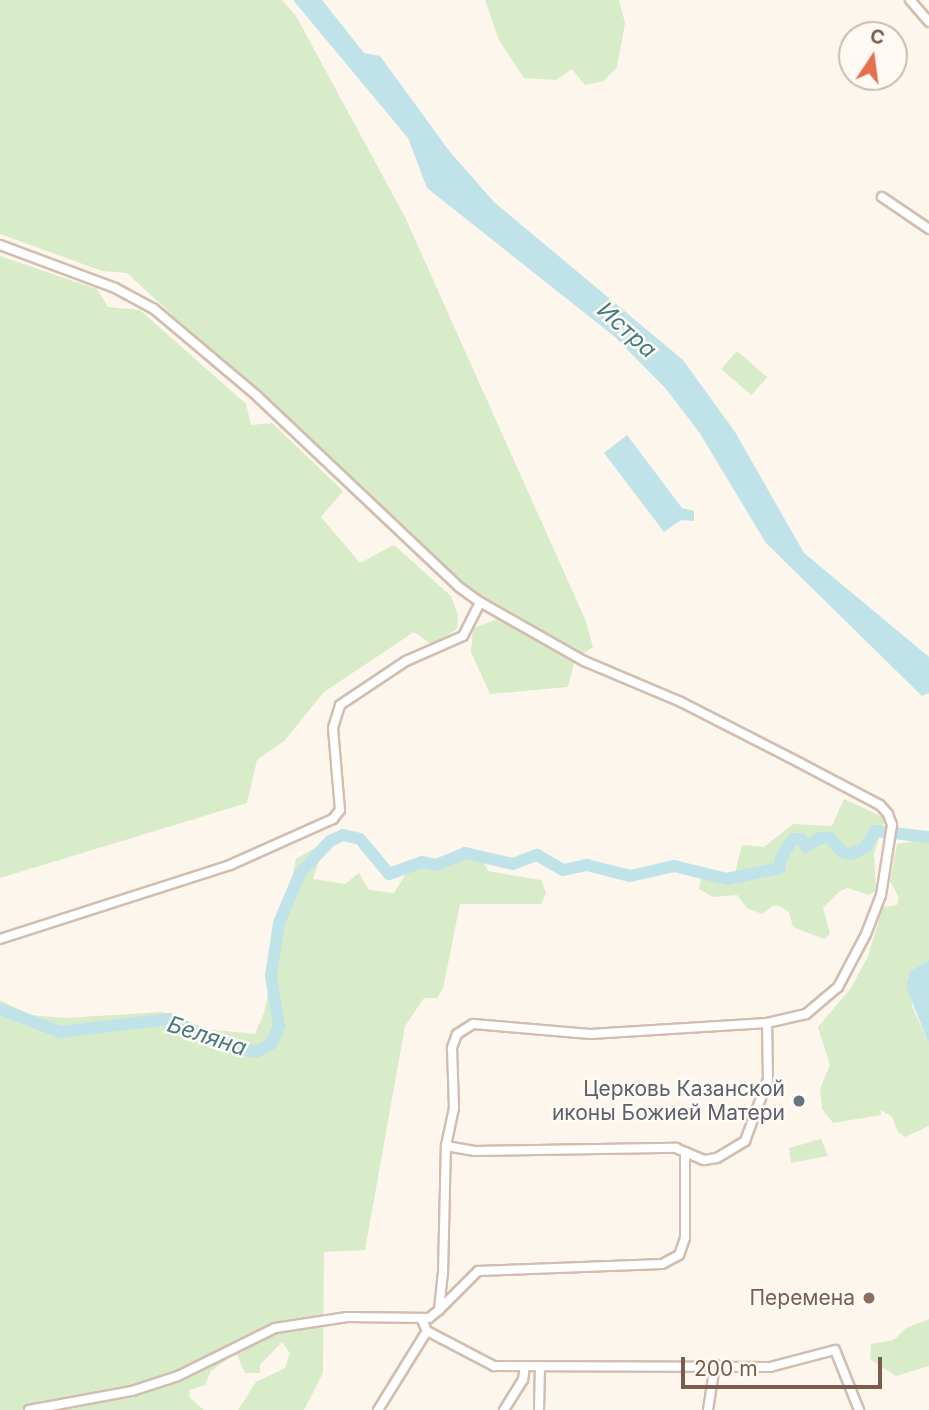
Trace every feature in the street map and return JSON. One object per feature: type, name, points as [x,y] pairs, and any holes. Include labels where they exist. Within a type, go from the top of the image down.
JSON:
[{"type":"street","points":[[910,0],[929,22]]},
{"type":"street","points":[[883,197],[929,229]]},
{"type":"street","points":[[0,245],[115,288],[154,309],[256,395],[458,587],[480,602],[584,661],[681,702],[880,805],[892,825],[881,895],[838,987],[806,1014],[767,1023],[590,1034],[510,1026],[464,1027],[453,1039],[455,1096],[446,1146],[439,1310]]},
{"type":"street","points":[[0,939],[229,865],[333,819],[340,810],[333,728],[340,705],[406,661],[463,636],[480,602]]},
{"type":"street","points":[[446,1146],[475,1151],[616,1152],[669,1147],[704,1160],[717,1158],[745,1141],[768,1079],[767,1023]]},
{"type":"street","points":[[29,1410],[132,1391],[178,1376],[275,1328],[347,1317],[421,1318],[439,1310],[478,1271],[662,1264],[679,1255],[685,1238],[685,1152]]},
{"type":"street","points":[[421,1318],[427,1331],[484,1364],[770,1367],[835,1350],[859,1410]]},
{"type":"street","points":[[378,1410],[427,1331]]},
{"type":"street","points":[[708,1410],[715,1365]]},
{"type":"street","points":[[504,1410],[523,1380],[525,1366]]},
{"type":"street","points":[[539,1410],[540,1366]]},
{"type":"green space","points":[[0,0],[282,0],[296,16],[405,217],[585,619],[593,647],[582,654],[474,593],[127,273],[102,271],[0,234]]},
{"type":"green space","points":[[485,0],[619,0],[625,23],[617,67],[604,81],[585,85],[572,69],[556,80],[524,78],[499,40]]},
{"type":"green space","points":[[0,256],[97,289],[108,307],[140,310],[246,404],[251,425],[272,423],[343,491],[321,517],[360,563],[394,545],[451,596],[458,615],[457,629],[432,645],[414,632],[324,692],[284,741],[257,760],[247,803],[0,878]]},
{"type":"green space","points":[[737,351],[767,377],[751,395],[721,369]]},
{"type":"green space","points":[[498,619],[575,659],[568,687],[490,694],[471,652],[473,628]]},
{"type":"green space","points":[[844,799],[885,818],[874,855],[876,891],[869,895],[847,888],[839,892],[823,908],[830,934],[824,939],[793,927],[789,912],[781,907],[774,905],[762,914],[747,908],[737,895],[713,897],[699,889],[702,874],[735,873],[742,845],[764,847],[793,824],[832,826]]},
{"type":"green space","points":[[929,841],[929,960],[910,971],[912,1006],[929,1044],[929,1126],[905,1137],[898,1132],[892,1117],[881,1110],[881,1115],[833,1123],[822,1109],[820,1089],[830,1065],[818,1027],[851,988],[868,956],[883,907],[897,905],[899,898],[890,881],[897,844]]},
{"type":"green space","points":[[325,842],[313,879],[345,884],[359,873],[369,890],[394,893],[410,867],[477,850],[488,871],[541,880],[546,893],[541,904],[460,904],[443,989],[437,998],[424,998],[405,1026],[365,1250],[324,1252],[323,1373],[304,1410],[238,1410],[256,1382],[285,1368],[290,1353],[282,1342],[260,1365],[260,1373],[245,1373],[236,1353],[211,1371],[205,1385],[189,1390],[190,1398],[204,1410],[0,1410],[0,1000],[30,1015],[65,1018],[162,1012],[204,1029],[255,1034],[264,1013],[296,859]]},
{"type":"green space","points":[[821,1139],[828,1156],[791,1163],[789,1148]]},
{"type":"green space","points":[[929,1319],[929,1366],[896,1376],[870,1359],[871,1344],[894,1340],[906,1328]]},
{"type":"water","name":"Истра","points":[[293,0],[322,0],[364,53],[380,56],[450,152],[494,202],[683,360],[735,432],[804,553],[929,657],[929,693],[922,696],[766,543],[699,432],[666,389],[615,337],[427,188],[408,138]]},
{"type":"water","points":[[627,435],[682,508],[694,511],[694,521],[681,520],[664,532],[604,453]]},
{"type":"water","points":[[929,960],[929,1044],[906,987],[910,971]]},
{"type":"waterway","name":"Беляна","points":[[0,1009],[60,1032],[169,1019],[232,1048],[256,1052],[271,1044],[279,1026],[271,976],[279,923],[300,873],[330,841],[343,835],[360,839],[389,874],[422,862],[436,865],[465,853],[513,864],[537,855],[563,870],[587,865],[630,876],[674,866],[727,879],[780,868],[781,857],[793,839],[801,839],[806,847],[820,838],[830,838],[842,852],[851,854],[866,847],[875,831],[929,837]]},
{"type":"place","name":"Церковь Казанской иконы Божией Матери","points":[[799,1101]]},
{"type":"place","name":"Перемена","points":[[869,1298]]}]
